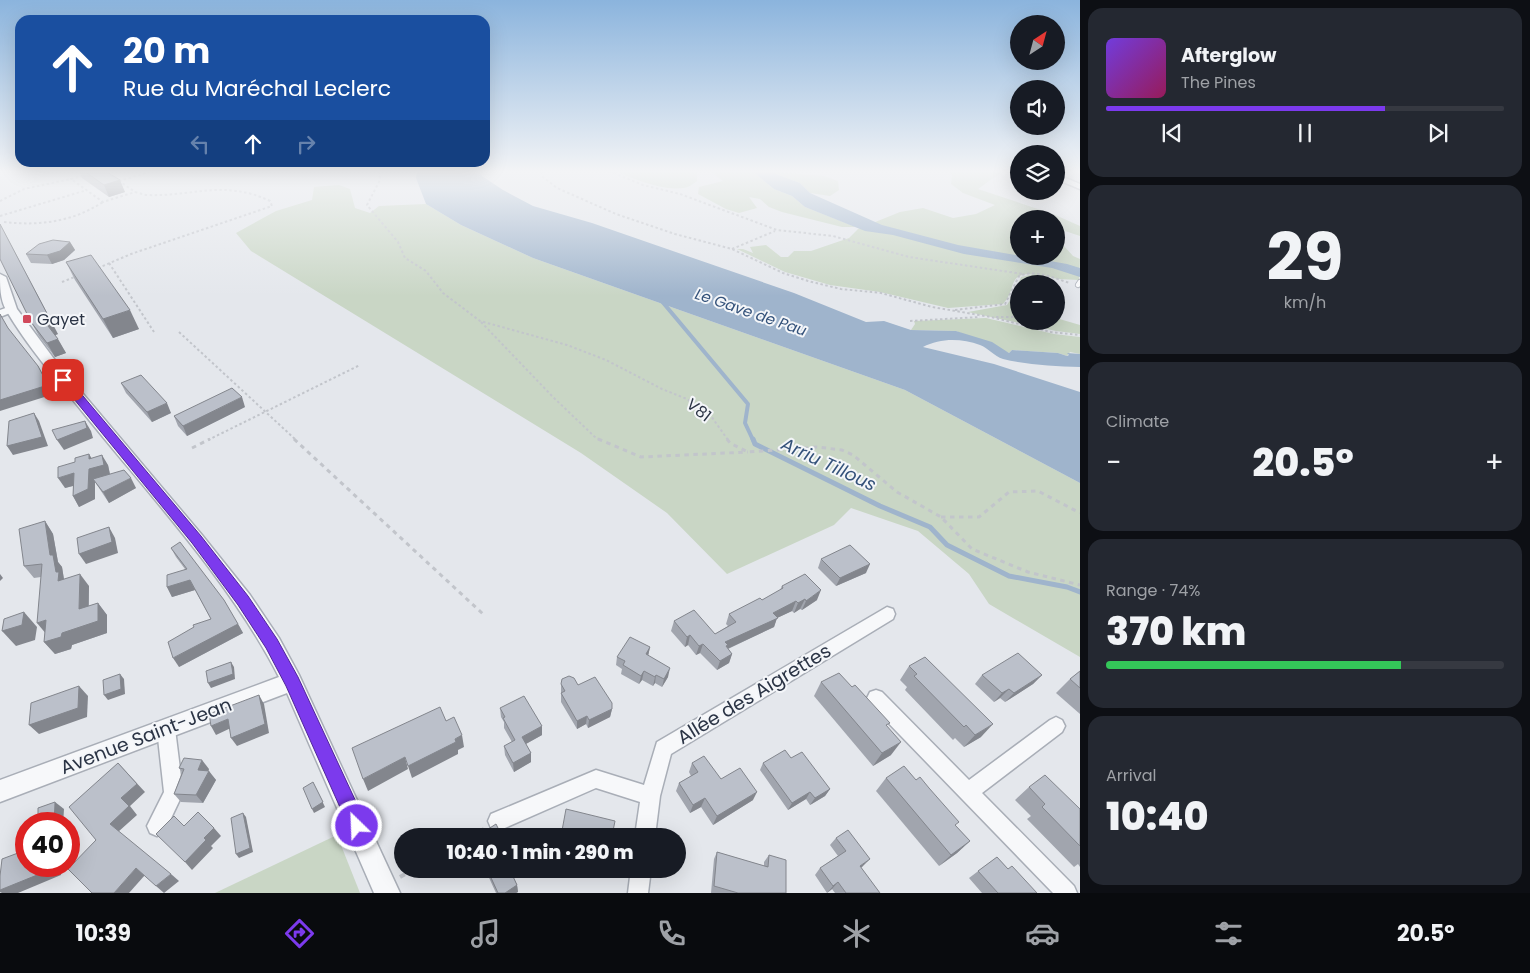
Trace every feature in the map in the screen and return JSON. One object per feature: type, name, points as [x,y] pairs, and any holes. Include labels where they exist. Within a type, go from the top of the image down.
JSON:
[{"type":"street","points":[[0,277],[5,312],[196,540],[243,600],[272,644],[331,765],[387,893]]},
{"type":"street","name":"Allée des Aigrettes","points":[[646,828],[650,796],[662,748],[887,614]]},
{"type":"street","name":"Avenue Saint-Jean","points":[[0,791],[292,682]]},
{"type":"street","points":[[876,698],[1067,893]]},
{"type":"street","points":[[968,792],[1056,726]]},
{"type":"street","points":[[157,826],[174,793],[166,729]]},
{"type":"street","points":[[498,821],[596,779],[650,796]]},
{"type":"street","points":[[638,893],[640,878]]},
{"type":"path","points":[[4,222],[31,225],[61,222],[86,213]]},
{"type":"path","points":[[94,270],[109,263],[256,213]]},
{"type":"path","name":"V81","points":[[373,213],[398,242],[405,258],[426,270],[443,293],[480,321],[567,345],[606,360],[662,389],[687,399],[711,416],[730,442],[748,452]]},
{"type":"path","points":[[613,213],[675,234],[732,249],[783,273],[808,281],[991,317],[1051,332],[1080,335]]},
{"type":"path","points":[[730,213],[777,230],[833,236],[910,257],[1023,274],[1043,275],[1079,284]]},
{"type":"path","points":[[732,249],[777,230]]},
{"type":"path","points":[[109,263],[154,332]]},
{"type":"path","points":[[951,310],[1005,304],[1019,276],[1023,274]]},
{"type":"path","points":[[62,282],[78,276]]},
{"type":"path","points":[[910,321],[984,316]]},
{"type":"path","points":[[991,317],[1010,317]]},
{"type":"path","points":[[480,321],[553,397],[596,438],[641,457],[817,447],[842,450],[853,455],[897,492],[941,517],[972,550],[1028,572],[1080,585]]},
{"type":"path","points":[[179,332],[483,614]]},
{"type":"path","points":[[192,448],[360,365]]},
{"type":"path","points":[[941,517],[979,517],[1009,492],[1038,491],[1080,513]]},
{"type":"green space","points":[[273,213],[440,213],[461,225],[533,258],[905,390],[1080,483],[1080,657],[989,604],[969,574],[918,531],[851,508],[834,525],[727,574],[667,513],[581,453],[251,251],[236,233]]},
{"type":"green space","points":[[785,213],[819,213],[856,227],[842,227]]},
{"type":"green space","points":[[898,213],[937,213],[953,218],[979,213],[1010,213],[1010,265],[1065,265],[1065,247],[1073,256],[1080,259],[1079,280],[1065,279],[1065,275],[1010,275],[1010,292],[1003,304],[948,308],[880,292],[830,285],[785,272],[737,249],[753,253],[750,247],[766,245],[781,257],[788,257],[794,251],[811,251],[849,238],[858,229]]},
{"type":"green space","points":[[1065,219],[1080,226],[1080,236],[1065,231]]},
{"type":"green space","points":[[1010,300],[1010,321],[968,312],[1007,305]]},
{"type":"green space","points":[[986,318],[1010,324],[1010,330],[1037,330],[1080,337],[1080,354],[1070,352],[1067,356],[1058,353],[1012,350],[1009,353],[956,331],[911,330],[915,324],[914,321]]},
{"type":"green space","points":[[1065,321],[1080,325],[1080,334],[1051,330],[1065,330]]},
{"type":"green space","points":[[337,835],[360,893],[215,893]]},
{"type":"water","name":"Le Gave de Pau","points":[[440,213],[556,213],[592,223],[794,293],[866,322],[884,321],[911,330],[956,331],[992,342],[1009,353],[1012,350],[1058,353],[1067,356],[1069,355],[1067,353],[1080,354],[1080,367],[1070,367],[1031,364],[1003,359],[983,346],[965,341],[936,342],[923,347],[994,364],[1080,392],[1080,483],[905,390],[533,258],[461,225]]},
{"type":"water","points":[[819,213],[854,213],[882,225],[958,245],[1010,254],[1010,261],[964,254],[893,235],[865,231]]},
{"type":"water","points":[[1067,264],[1080,268],[1080,277],[1052,268],[1033,265]]},
{"type":"building","points":[[0,224],[51,321],[45,322],[58,339],[47,343],[31,322],[0,259]]},
{"type":"building","points":[[53,240],[70,242],[60,251],[47,255],[26,254],[39,244]]},
{"type":"building","points":[[91,255],[130,310],[103,319],[66,262]]},
{"type":"building","points":[[0,314],[8,328],[38,366],[48,385],[0,400]]},
{"type":"building","points":[[141,375],[167,403],[147,412],[121,383]]},
{"type":"building","points":[[232,388],[242,397],[183,426],[174,416]]},
{"type":"building","points":[[34,413],[42,437],[7,446],[9,421]]},
{"type":"building","points":[[85,421],[87,428],[57,440],[52,430]]},
{"type":"building","points":[[89,454],[89,459],[102,455],[104,465],[89,469],[88,489],[73,496],[74,473],[58,478],[58,467],[75,462],[75,458]]},
{"type":"building","points":[[124,470],[131,478],[103,492],[93,479]]},
{"type":"building","points":[[45,521],[50,555],[53,555],[56,572],[59,572],[58,581],[80,574],[79,609],[98,603],[98,621],[62,633],[61,637],[44,642],[46,620],[37,623],[42,564],[24,566],[19,529]]},
{"type":"building","points":[[109,527],[112,542],[79,554],[77,538]]},
{"type":"building","points":[[180,542],[224,600],[238,624],[173,658],[168,642],[194,627],[193,625],[211,619],[190,580],[167,587],[167,575],[187,569],[171,548]]},
{"type":"building","points":[[850,545],[870,564],[840,578],[821,559]]},
{"type":"building","points":[[805,574],[821,590],[806,601],[805,599],[798,603],[796,601],[773,613],[778,618],[725,642],[732,654],[720,661],[703,644],[699,646],[690,635],[687,637],[674,621],[694,610],[715,634],[736,622],[729,614],[760,598],[762,600],[783,588],[782,586]]},
{"type":"building","points":[[24,612],[22,625],[2,631],[4,619]]},
{"type":"building","points":[[630,637],[650,647],[646,654],[670,668],[664,679],[644,671],[641,676],[623,665],[625,661],[617,657]]},
{"type":"building","points":[[1018,653],[1042,675],[1014,693],[1009,689],[1002,693],[982,675]]},
{"type":"building","points":[[925,657],[993,724],[975,735],[966,725],[964,727],[914,676],[917,674],[909,666]]},
{"type":"building","points":[[231,662],[233,674],[208,683],[206,671]]},
{"type":"building","points":[[1080,671],[1080,688],[1070,679]]},
{"type":"building","points":[[839,673],[852,687],[855,685],[890,723],[886,725],[901,742],[882,753],[821,682]]},
{"type":"building","points":[[120,674],[121,689],[104,695],[103,680]]},
{"type":"building","points":[[569,676],[574,678],[578,685],[595,677],[612,703],[612,709],[589,720],[587,716],[577,721],[561,693],[565,691],[561,684],[562,679]]},
{"type":"building","points":[[79,686],[78,708],[29,725],[31,703]]},
{"type":"building","points":[[259,695],[265,724],[231,738],[228,719],[211,726],[209,714]]},
{"type":"building","points":[[524,696],[542,726],[522,737],[531,753],[513,763],[504,746],[515,740],[503,718],[505,717],[500,708]]},
{"type":"building","points":[[440,707],[446,721],[454,717],[462,735],[455,739],[456,742],[408,766],[405,757],[363,779],[352,748]]},
{"type":"building","points":[[785,750],[791,758],[802,752],[830,789],[815,798],[810,792],[792,803],[763,763]]},
{"type":"building","points":[[704,756],[721,779],[740,768],[757,792],[717,816],[705,798],[693,805],[679,783],[698,772],[692,763]]},
{"type":"building","points":[[184,758],[202,760],[198,770],[209,771],[196,795],[174,794],[184,769],[179,768]]},
{"type":"building","points":[[118,763],[137,784],[121,798],[129,806],[110,824],[171,874],[156,886],[136,868],[114,893],[92,893],[76,877],[80,877],[80,857],[96,840],[80,820],[80,812],[73,812],[69,807]]},
{"type":"building","points":[[904,766],[916,780],[920,777],[959,822],[955,825],[970,841],[951,855],[886,778]]},
{"type":"building","points":[[1045,775],[1080,809],[1080,846],[1042,807],[1045,804],[1029,787]]},
{"type":"building","points":[[313,782],[323,802],[312,809],[303,788]]},
{"type":"building","points":[[55,802],[55,812],[38,812],[38,808]]},
{"type":"building","points":[[566,809],[615,821],[614,828],[562,828]]},
{"type":"building","points":[[198,812],[214,828],[204,838],[206,840],[185,862],[156,834],[174,816],[184,826]]},
{"type":"building","points":[[243,813],[250,848],[236,854],[231,818]]},
{"type":"building","points":[[496,824],[498,828],[490,828]]},
{"type":"building","points":[[848,830],[870,859],[860,866],[880,893],[846,893],[838,882],[833,886],[820,868],[846,851],[836,838]]},
{"type":"building","points":[[717,852],[768,867],[769,855],[786,860],[786,893],[738,893],[714,886]]},
{"type":"building","points":[[15,854],[15,877],[32,877],[0,890],[2,859]]},
{"type":"building","points":[[997,857],[1008,869],[1012,866],[1037,893],[998,893],[978,871]]},
{"type":"building","points":[[491,878],[514,878],[517,885],[505,893],[498,893]]},
{"type":"waterway","name":"Arriu Tillous","points":[[660,299],[748,404],[745,423],[753,440]]},
{"type":"waterway","name":"Arriu Tillous","points":[[753,439],[755,444],[880,506],[930,527],[947,545],[1009,576],[1067,587],[1080,592]]},
{"type":"place","name":"Gayet","points":[[27,319]]},
{"type":"route","points":[[63,380],[196,540],[243,600],[272,644],[292,682],[357,826]]}]
